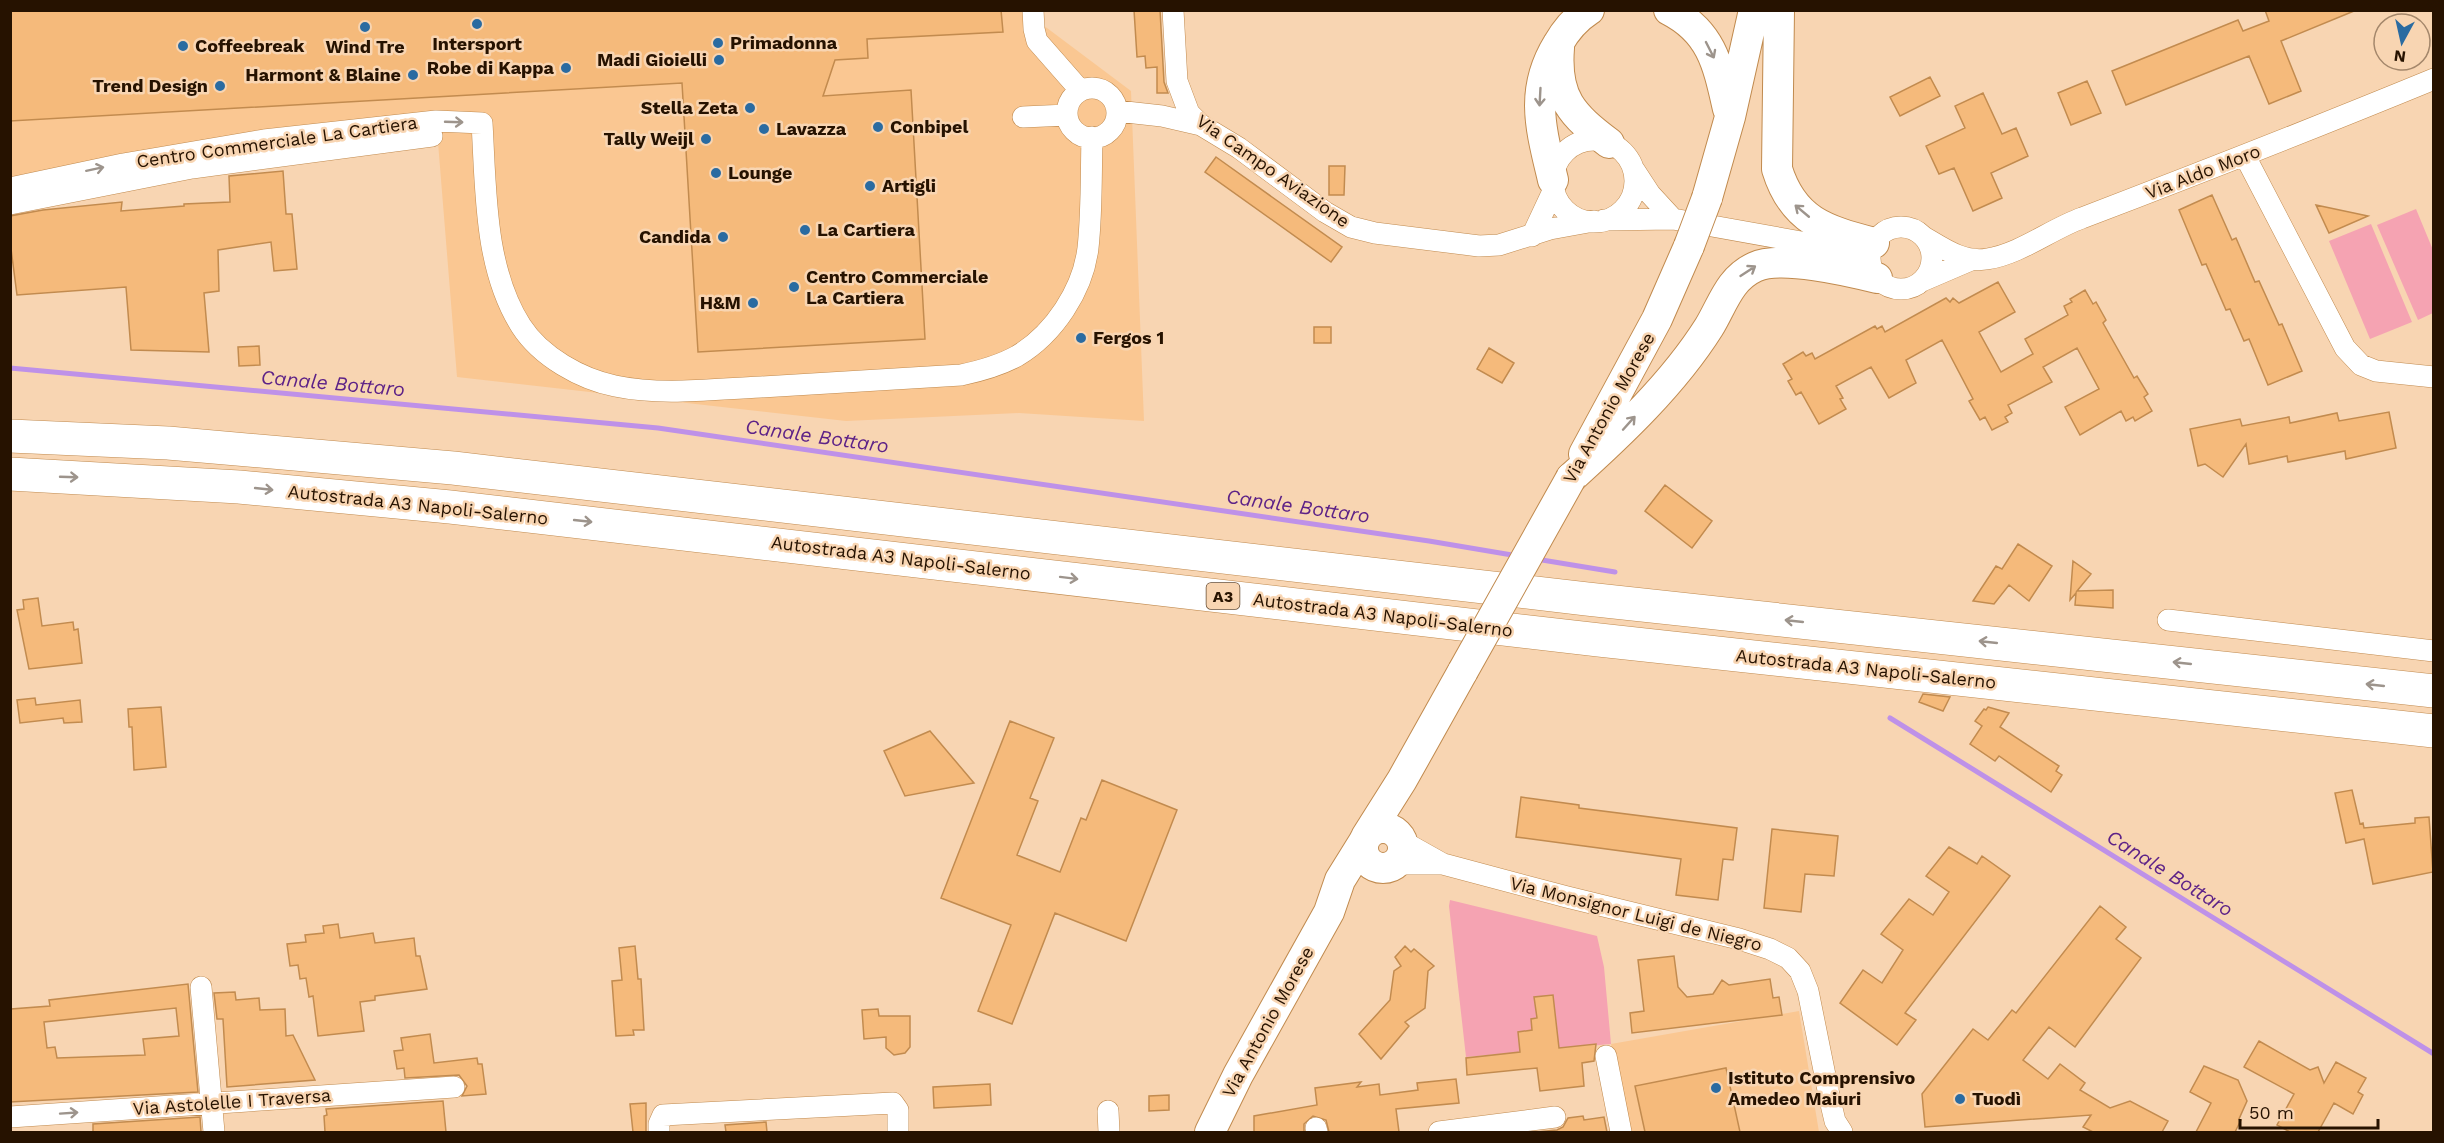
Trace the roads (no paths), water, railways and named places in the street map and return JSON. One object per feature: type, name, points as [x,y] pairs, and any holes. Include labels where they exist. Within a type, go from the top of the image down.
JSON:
[{"type":"highway","name":"Autostrada A3 Napoli-Salerno","points":[[10,436],[168,443],[453,468],[1587,599],[2433,692]]},
{"type":"highway","name":"Autostrada A3 Napoli-Salerno","points":[[10,474],[239,487],[450,507],[1599,640],[2433,731]]},
{"type":"street","points":[[1034,10],[1034,29],[1037,41],[1080,90]]},
{"type":"street","name":"Via Campo Aviazione","points":[[1173,10],[1177,81],[1190,113],[1201,125],[1239,148],[1325,212],[1351,227],[1375,233],[1479,246],[1499,245],[1569,225],[1599,221]]},
{"type":"street","points":[[1589,10],[1579,17],[1559,42],[1546,67],[1539,92],[1542,135],[1553,184],[1564,209],[1582,220],[1673,219],[1873,258]]},
{"type":"street","points":[[1669,10],[1701,34],[1710,48],[1718,66],[1730,117]]},
{"type":"street","name":"Via Antonio Morese","points":[[1210,1132],[1238,1075],[1329,912],[1340,880],[1402,780],[1657,319],[1707,198],[1730,117],[1754,10]]},
{"type":"street","points":[[1779,10],[1778,170],[1792,203],[1821,226],[1839,234],[1873,258],[1895,289],[1905,289],[1922,281],[1928,274],[1932,255],[1924,237]]},
{"type":"street","points":[[1559,42],[1558,77],[1566,101],[1582,123],[1627,157],[1656,203],[1673,219]]},
{"type":"street","name":"Via Aldo Moro","points":[[1922,281],[1971,260],[1988,259],[2017,249],[2066,224],[2245,156],[2433,79]]},
{"type":"street","points":[[1088,88],[1105,91],[1115,104],[1117,111],[1113,127],[1100,136],[1092,138],[1077,133],[1071,127],[1067,115],[1069,103],[1080,90],[1088,88]]},
{"type":"street","points":[[1117,111],[1162,116],[1201,125]]},
{"type":"street","points":[[1023,117],[1067,115]]},
{"type":"street","name":"Centro Commerciale La Cartiera","points":[[10,188],[180,153],[254,142],[436,121],[482,123],[490,237],[499,271],[521,326],[554,358],[581,375],[616,386],[665,391],[961,375],[987,369],[1017,356],[1040,340],[1064,311],[1079,282],[1088,249],[1092,138]]},
{"type":"street","points":[[10,204],[192,168],[432,136]]},
{"type":"street","points":[[1532,236],[1553,184],[1560,158],[1567,150],[1587,140],[1609,143]]},
{"type":"street","points":[[2245,156],[2344,348],[2361,365],[2376,371],[2433,377]]},
{"type":"street","points":[[1599,221],[1624,208],[1630,199],[1634,189],[1632,167]]},
{"type":"street","points":[[1873,258],[1880,235],[1897,227],[1907,228],[1971,260]]},
{"type":"street","points":[[1571,478],[1615,439],[1678,369],[1709,327],[1734,280],[1757,266],[1786,263],[1814,265],[1873,258]]},
{"type":"street","points":[[2168,620],[2433,651]]},
{"type":"street","name":"Via Antonio Morese","points":[[1329,912],[1397,852],[1402,780]]},
{"type":"street","points":[[1364,840],[1370,831],[1383,827],[1396,832],[1397,852]]},
{"type":"street","name":"Via Monsignor Luigi de Niegro","points":[[1397,852],[1739,939],[1770,949],[1788,958],[1800,971],[1808,991],[1830,1100],[1835,1120],[1842,1132]]},
{"type":"street","points":[[201,987],[214,1132]]},
{"type":"street","points":[[1606,1056],[1621,1132]]},
{"type":"street","name":"Via Astolelle I Traversa","points":[[10,1117],[454,1087]]},
{"type":"street","points":[[659,1132],[659,1124],[663,1115],[893,1103],[898,1110],[898,1132]]},
{"type":"street","points":[[1108,1111],[1109,1132]]},
{"type":"street","points":[[1439,1132],[1555,1117]]},
{"type":"waterway","name":"Canale Bottaro","points":[[10,368],[658,428],[1518,556]]},
{"type":"waterway","name":"Canale Bottaro","points":[[1536,559],[1615,572]]},
{"type":"waterway","name":"Canale Bottaro","points":[[1890,718],[2434,1054]]},
{"type":"place","name":"Intersport","points":[[477,24]]},
{"type":"place","name":"Wind Tre","points":[[365,27]]},
{"type":"place","name":"Primadonna","points":[[718,43]]},
{"type":"place","name":"Coffeebreak","points":[[183,46]]},
{"type":"place","name":"Madi Gioielli","points":[[719,60]]},
{"type":"place","name":"Robe di Kappa","points":[[566,68]]},
{"type":"place","name":"Harmont & Blaine","points":[[413,75]]},
{"type":"place","name":"Trend Design","points":[[220,86]]},
{"type":"place","name":"Stella Zeta","points":[[750,108]]},
{"type":"place","name":"Conbipel","points":[[878,127]]},
{"type":"place","name":"Lavazza","points":[[764,129]]},
{"type":"place","name":"Tally Weijl","points":[[706,139]]},
{"type":"place","name":"Lounge","points":[[716,173]]},
{"type":"place","name":"Artigli","points":[[870,186]]},
{"type":"place","name":"La Cartiera","points":[[805,230]]},
{"type":"place","name":"Candida","points":[[723,237]]},
{"type":"place","name":"Centro Commerciale La Cartiera","points":[[794,287]]},
{"type":"place","name":"H&M","points":[[753,303]]},
{"type":"place","name":"Fergos 1","points":[[1081,338]]},
{"type":"place","name":"Istituto Comprensivo Amedeo Maiuri","points":[[1716,1088]]},
{"type":"place","name":"Tuodì","points":[[1960,1099]]}]
